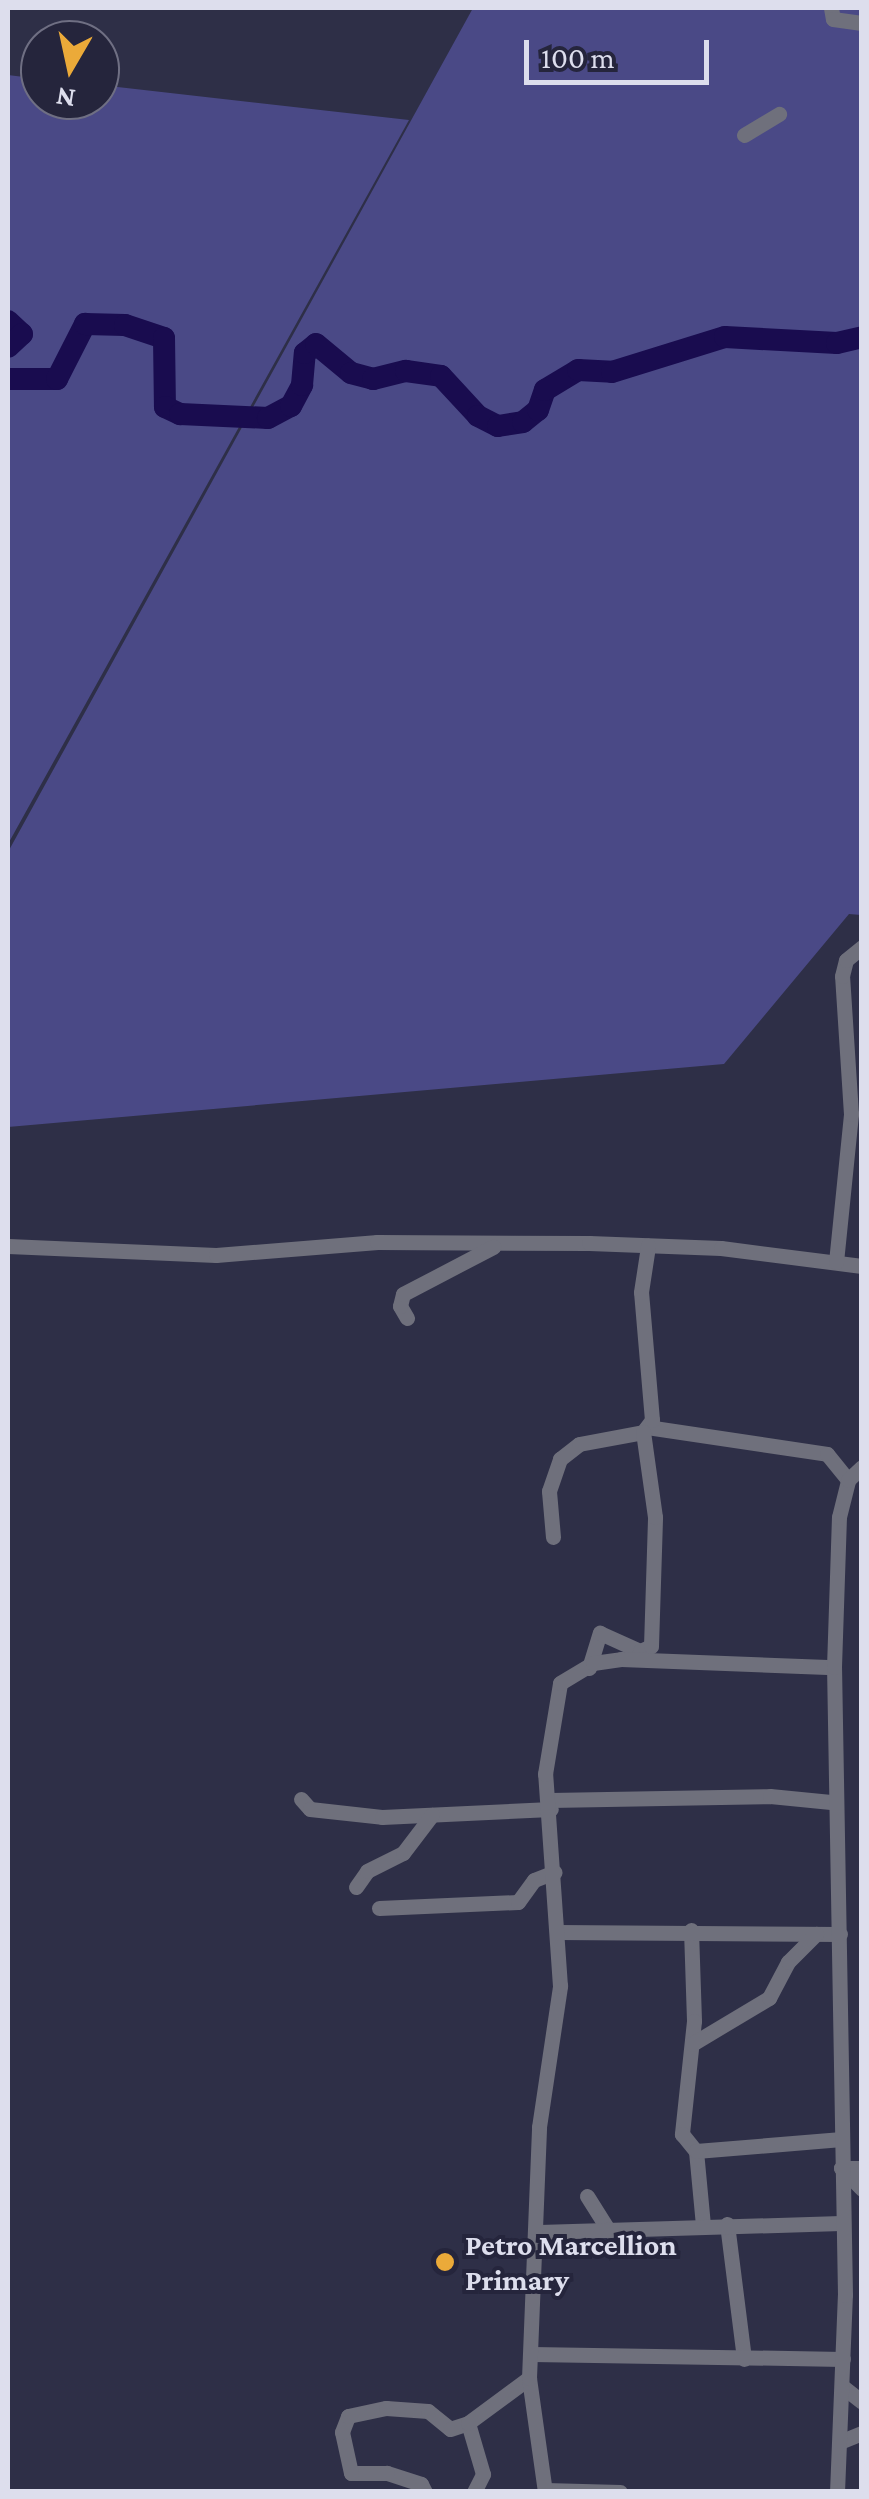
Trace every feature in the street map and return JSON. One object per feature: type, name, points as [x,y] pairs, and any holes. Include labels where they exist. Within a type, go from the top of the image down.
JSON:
[{"type":"street","points":[[831,8],[833,18],[862,23]]},
{"type":"street","points":[[744,135],[779,114]]},
{"type":"street","points":[[836,1262],[852,1114],[842,970],[862,946]]},
{"type":"street","points":[[8,1246],[216,1255],[376,1242],[648,1246],[862,1266]]},
{"type":"street","points":[[407,1318],[400,1306],[404,1294],[496,1246]]},
{"type":"street","points":[[589,1668],[600,1633],[640,1651],[651,1646],[655,1516],[645,1430],[654,1408],[642,1292],[648,1246]]},
{"type":"street","points":[[553,1538],[549,1490],[560,1459],[578,1444],[645,1430],[828,1454],[848,1480]]},
{"type":"street","points":[[837,2492],[843,2358],[853,2295],[841,2223],[840,1934],[831,1802],[834,1667],[838,1523],[848,1480],[862,1467]]},
{"type":"street","points":[[620,2492],[545,2491],[529,2378],[539,2232],[539,2127],[560,1996],[546,1763],[560,1682],[621,1659],[834,1667]]},
{"type":"street","points":[[301,1800],[310,1809],[432,1814],[770,1796],[831,1802]]},
{"type":"street","points":[[356,1887],[368,1871],[403,1854],[432,1814]]},
{"type":"street","points":[[379,1908],[518,1902],[534,1880],[554,1872]]},
{"type":"street","points":[[691,1930],[692,2044],[682,2134],[696,2151],[697,2218],[703,2225]]},
{"type":"street","points":[[557,1932],[840,1934]]},
{"type":"street","points":[[692,2044],[769,1998],[788,1962],[816,1934]]},
{"type":"street","points":[[696,2151],[842,2139]]},
{"type":"street","points":[[841,2168],[862,2168]]},
{"type":"street","points":[[841,2168],[862,2189]]},
{"type":"street","points":[[587,2196],[609,2231]]},
{"type":"street","points":[[539,2232],[841,2223]]},
{"type":"street","points":[[727,2224],[744,2359]]},
{"type":"street","points":[[532,2354],[843,2358]]},
{"type":"street","points":[[425,2492],[421,2484],[387,2473],[351,2473],[342,2432],[348,2416],[386,2408],[428,2411],[450,2428],[468,2422],[529,2378]]},
{"type":"street","points":[[843,2387],[862,2402]]},
{"type":"street","points":[[468,2422],[484,2474],[474,2492]]},
{"type":"street","points":[[842,2441],[862,2434]]},
{"type":"shaded area","points":[[473,8],[861,8],[861,915],[849,914],[724,1064],[8,1127],[8,852]]},
{"type":"shaded area","points":[[8,75],[20,76],[20,120],[120,120],[120,87],[409,120],[8,844]]},
{"type":"waterway","points":[[8,321],[22,334],[8,347]]},
{"type":"waterway","points":[[8,379],[57,379],[85,324],[125,325],[164,338],[165,407],[180,414],[268,418],[291,406],[302,385],[305,353],[316,344],[351,373],[373,379],[406,371],[441,376],[478,416],[498,426],[523,422],[538,410],[545,390],[578,370],[612,372],[725,337],[837,343],[862,337]]},
{"type":"place","name":"Petro Marcellion Primary","points":[[445,2262]]}]
